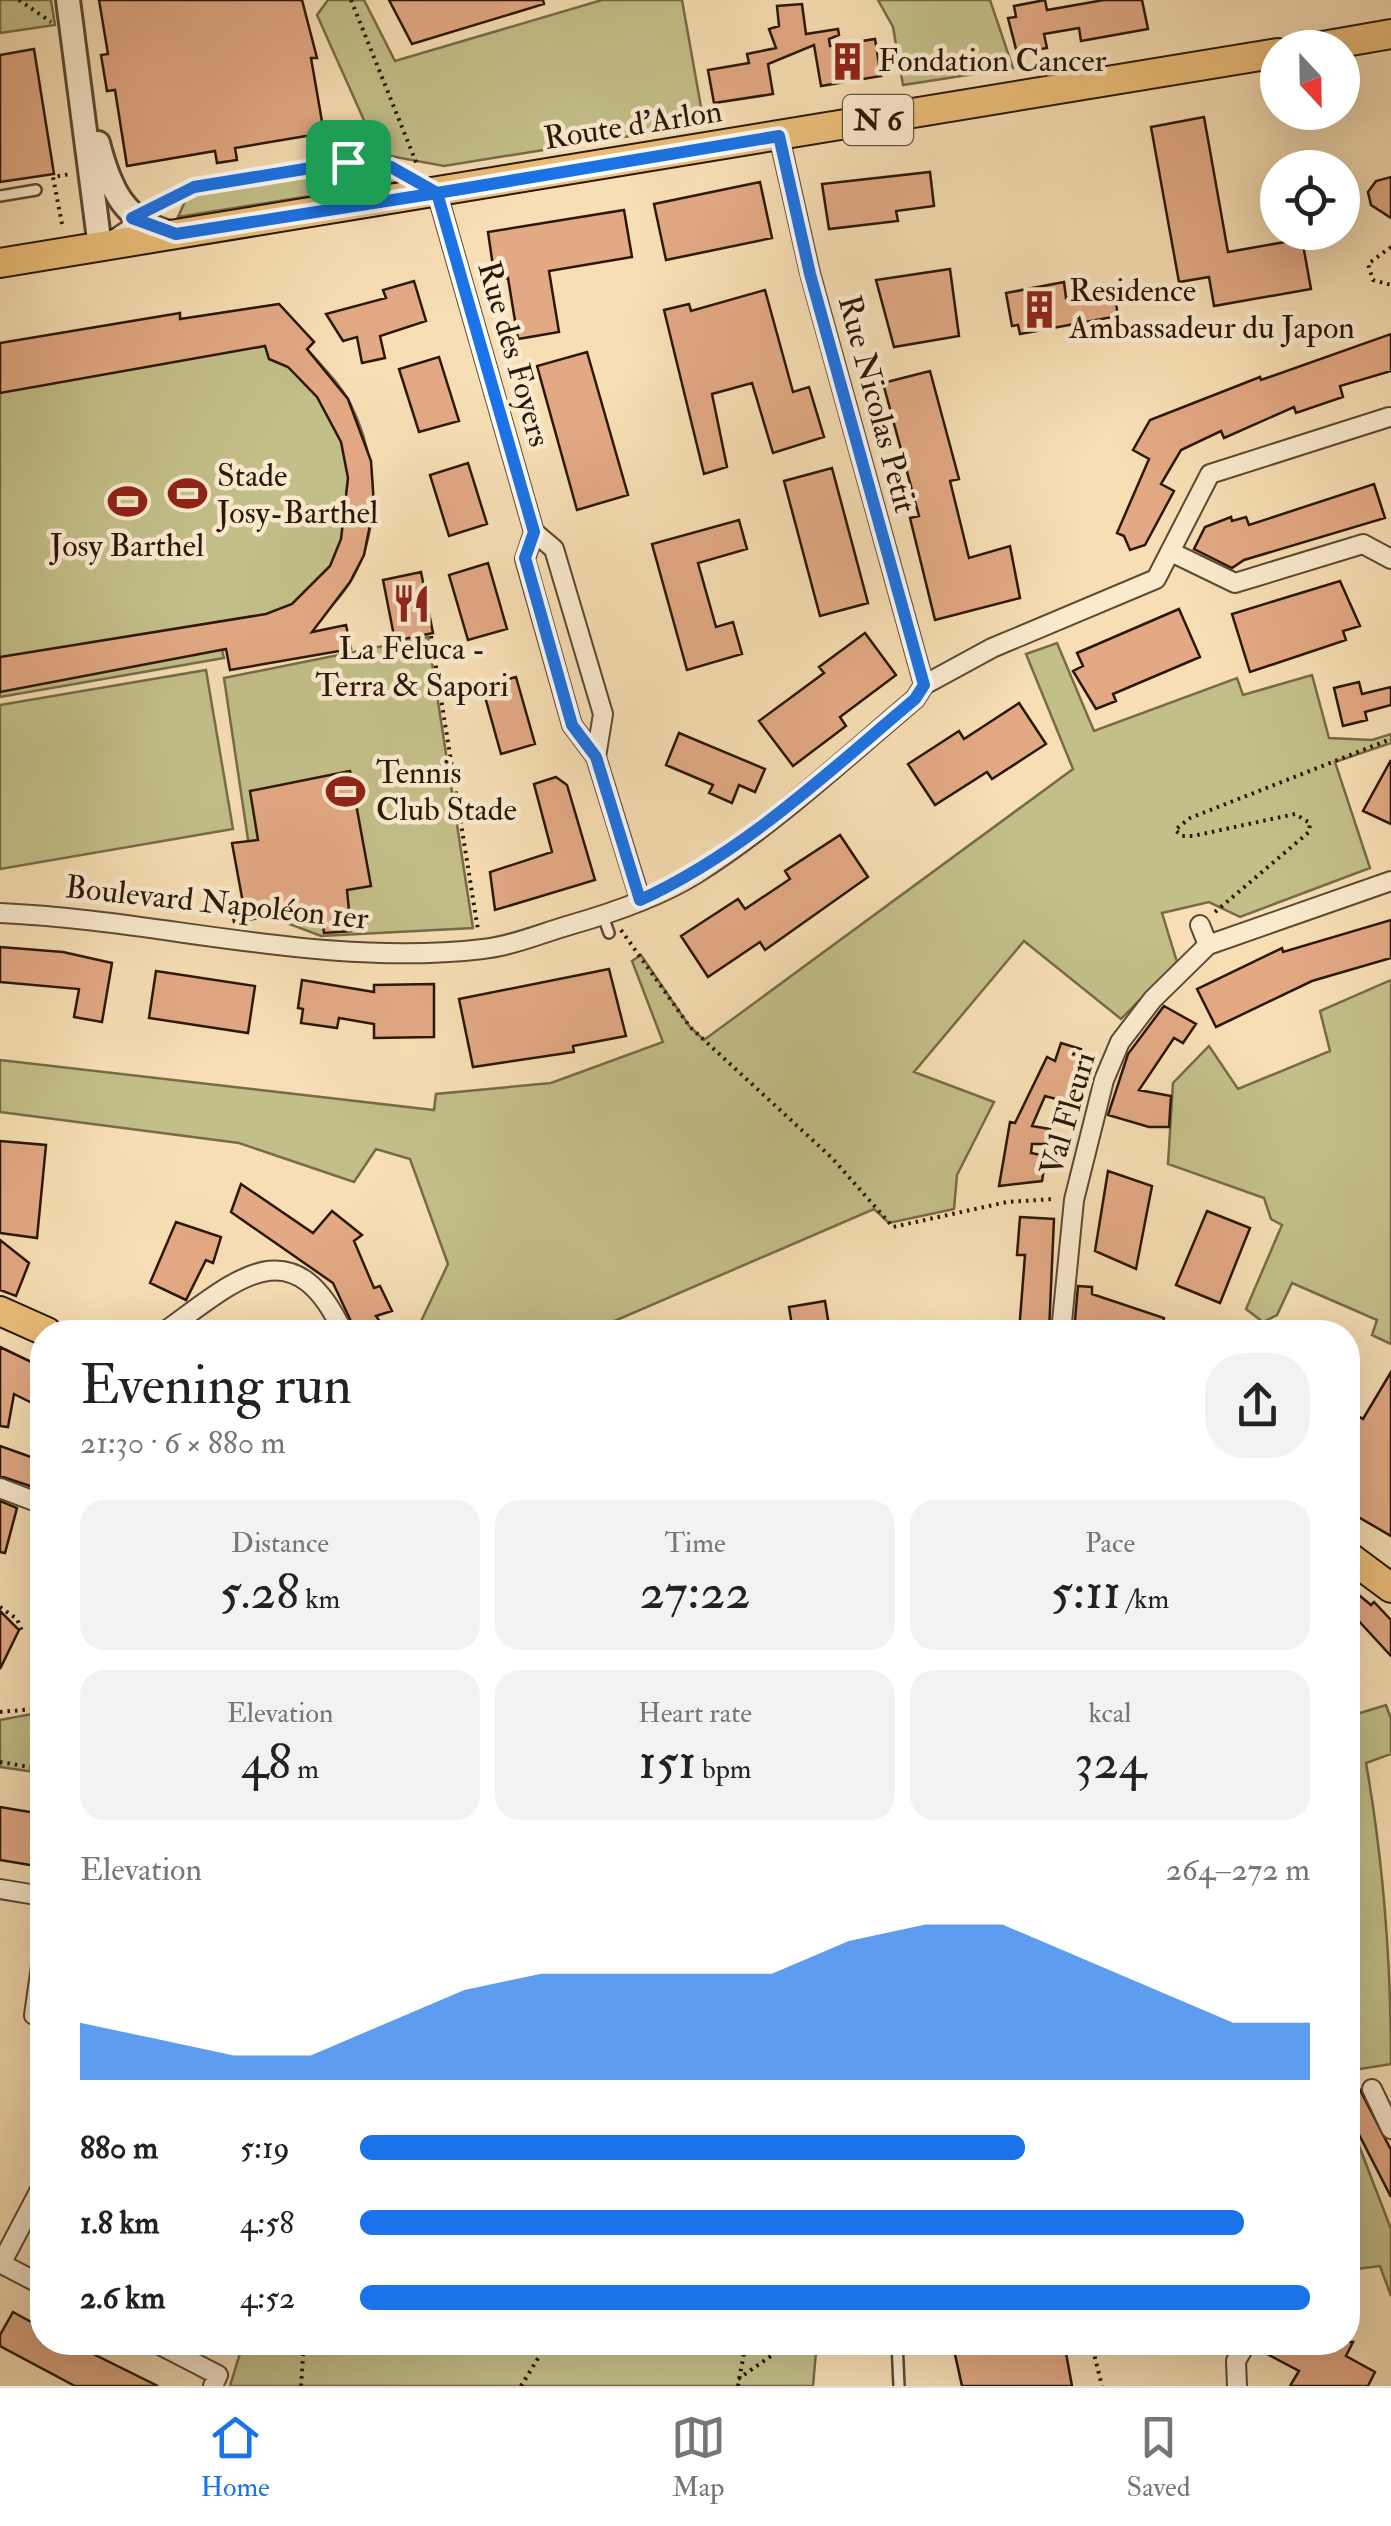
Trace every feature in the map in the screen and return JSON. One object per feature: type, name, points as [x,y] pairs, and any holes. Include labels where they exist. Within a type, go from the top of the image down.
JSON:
[{"type":"main road","points":[[1360,39],[1391,34]]},
{"type":"main road","name":"Route d'Arlon","points":[[0,262],[1260,56]]},
{"type":"main road","points":[[0,1310],[30,1324]]},
{"type":"main road","points":[[1360,1565],[1391,1588]]},
{"type":"street","points":[[68,0],[100,246]]},
{"type":"street","points":[[76,57],[105,170],[132,218],[176,234]]},
{"type":"street","name":"Rue Nicolas Petit","points":[[779,136],[810,274],[924,685]]},
{"type":"street","name":"Rue des Foyers","points":[[437,193],[534,532],[554,549],[603,714],[596,757]]},
{"type":"street","name":"Boulevard Napoléon 1er","points":[[0,913],[80,916],[305,948],[370,952],[482,949],[606,924],[640,900],[694,875],[782,812],[915,699],[924,685],[992,648],[1156,578],[1210,474],[1389,417]]},
{"type":"street","name":"Rue des Foyers","points":[[534,532],[525,558],[572,725],[596,757],[640,900]]},
{"type":"street","points":[[1171,552],[1235,584],[1364,544],[1391,558]]},
{"type":"street","name":"Val Fleuri","points":[[1062,1320],[1074,1200],[1104,1080],[1120,1042],[1153,999],[1208,946],[1391,881]]},
{"type":"street","points":[[1200,925],[1208,946]]},
{"type":"street","points":[[181,1320],[244,1274],[267,1268],[290,1270],[311,1283],[338,1320]]},
{"type":"street","points":[[0,1488],[30,1499]]},
{"type":"street","points":[[0,1889],[30,1894]]},
{"type":"street","points":[[1372,2089],[1391,2129]]},
{"type":"street","points":[[30,2208],[0,2263],[30,2279]]},
{"type":"street","points":[[179,2355],[218,2375],[213,2386]]},
{"type":"street","points":[[1238,2386],[1236,2361],[1239,2355]]},
{"type":"lane","points":[[100,246],[132,218],[194,187],[348,162],[391,167],[437,193]]},
{"type":"lane","points":[[0,196],[36,190]]},
{"type":"lane","points":[[897,2355],[898,2386]]},
{"type":"path","points":[[18,0],[53,22]]},
{"type":"path","points":[[352,0],[418,166]]},
{"type":"path","points":[[62,224],[52,177],[77,173]]},
{"type":"path","points":[[1391,247],[1368,264],[1373,280],[1391,285]]},
{"type":"path","points":[[430,636],[482,949]]},
{"type":"path","points":[[1200,925],[1309,832],[1310,823],[1295,814],[1193,836],[1182,836],[1176,830],[1190,818],[1391,739]]},
{"type":"path","points":[[624,929],[690,1027],[832,1158],[892,1226],[1006,1202],[1074,1200]]},
{"type":"path","points":[[0,1607],[16,1619],[22,1631]]},
{"type":"path","points":[[0,1712],[30,1708]]},
{"type":"path","points":[[0,1762],[30,1767]]},
{"type":"path","points":[[302,2386],[303,2355]]},
{"type":"path","points":[[521,2386],[540,2355]]},
{"type":"path","points":[[738,2383],[743,2355]]},
{"type":"path","points":[[738,2383],[774,2355]]},
{"type":"path","points":[[1094,2355],[1102,2386]]},
{"type":"shaded area","points":[[0,0],[51,0],[55,25],[0,33]]},
{"type":"shaded area","points":[[328,0],[364,0],[395,61],[602,0],[682,0],[704,124],[444,166],[379,154],[317,15]]},
{"type":"shaded area","points":[[878,0],[990,0],[1013,68],[903,85],[893,27]]},
{"type":"shaded area","points":[[345,168],[398,177],[398,182],[178,217],[187,197]]},
{"type":"shaded area","name":"Stade Josy-Barthel","points":[[279,304],[314,342],[307,349],[350,403],[371,467],[373,501],[369,534],[359,564],[343,592],[320,616],[290,634],[222,650],[224,658],[0,697],[0,348]]},
{"type":"shaded area","name":"Tennis Club Stade","points":[[428,637],[473,928],[321,936],[271,917],[268,904],[258,907],[224,678]]},
{"type":"shaded area","points":[[1057,643],[1094,731],[1237,678],[1243,695],[1312,675],[1329,738],[1372,740],[1391,734],[1391,743],[1335,762],[1370,868],[1240,917],[1209,902],[1162,913],[1177,962],[1121,1019],[1024,941],[914,1072],[994,1102],[957,1175],[954,1209],[889,1223],[874,1209],[617,1320],[422,1320],[448,1264],[410,1159],[376,1149],[354,1182],[239,1143],[0,1112],[0,1060],[434,1110],[436,1094],[551,1083],[663,1042],[632,961],[641,955],[690,1027],[704,1040],[1073,769],[1026,654]]},
{"type":"shaded area","points":[[206,670],[233,829],[0,869],[0,705]]},
{"type":"shaded area","points":[[1391,980],[1391,1344],[1372,1335],[1377,1320],[1292,1283],[1277,1315],[1260,1320],[1246,1309],[1282,1225],[1271,1219],[1264,1198],[1168,1164],[1173,1083],[1209,1046],[1238,1089],[1330,1051],[1320,1011]]},
{"type":"shaded area","points":[[1386,1705],[1391,1719],[1391,1754],[1366,1763],[1385,1913],[1391,2064],[1360,2069],[1360,1713]]},
{"type":"shaded area","points":[[30,1714],[30,1771],[0,1767],[0,1720]]},
{"type":"shaded area","points":[[1360,2148],[1391,2229],[1391,2296],[1380,2266],[1360,2268]]},
{"type":"shaded area","points":[[239,2355],[816,2355],[813,2386],[230,2386]]},
{"type":"building","points":[[99,0],[302,0],[317,58],[311,58],[324,133],[235,148],[237,160],[217,163],[215,151],[127,166],[115,90],[107,91],[101,55],[108,54]]},
{"type":"building","points":[[389,0],[543,0],[544,4],[412,44]]},
{"type":"building","points":[[1045,0],[1047,10],[1104,0],[1142,0],[1148,29],[1081,41],[1079,28],[1044,34],[1047,48],[1017,53],[1008,18],[1016,17],[1014,6]]},
{"type":"building","points":[[802,4],[806,34],[838,29],[839,35],[829,39],[830,46],[875,39],[881,76],[821,86],[814,45],[768,64],[773,94],[714,103],[708,70],[749,63],[747,54],[776,48],[769,29],[779,26],[777,6]]},
{"type":"building","points":[[34,49],[54,174],[0,182],[0,55]]},
{"type":"building","points":[[1204,117],[1228,252],[1260,246],[1260,250],[1304,250],[1311,289],[1214,306],[1209,277],[1179,282],[1151,127]]},
{"type":"building","points":[[930,172],[934,206],[896,211],[898,221],[829,229],[822,184]]},
{"type":"building","points":[[1391,177],[1391,218],[1371,205],[1368,192],[1376,181]]},
{"type":"building","points":[[760,182],[772,238],[666,260],[654,204]]},
{"type":"building","points":[[624,210],[632,257],[549,271],[559,332],[518,339],[508,278],[495,280],[488,232]]},
{"type":"building","points":[[950,269],[959,336],[894,347],[876,280]]},
{"type":"building","points":[[414,281],[426,321],[380,336],[385,358],[362,363],[357,337],[343,341],[326,314],[386,298],[383,290]]},
{"type":"building","name":"Residence Ambassadeur du Japon","points":[[1064,282],[1066,298],[1114,290],[1118,316],[1020,334],[1018,325],[1012,326],[1006,293]]},
{"type":"building","points":[[765,290],[793,392],[809,387],[824,437],[773,453],[752,383],[712,394],[727,467],[704,474],[664,310],[689,304],[691,311]]},
{"type":"building","points":[[279,304],[314,342],[307,349],[348,399],[371,461],[374,505],[364,555],[350,582],[312,632],[346,625],[351,649],[230,670],[226,649],[0,692],[0,657],[266,614],[292,604],[330,566],[341,539],[348,478],[341,442],[317,397],[288,367],[269,359],[265,346],[0,393],[0,343],[180,313],[180,319]]},
{"type":"building","points":[[1391,334],[1391,371],[1340,386],[1343,397],[1296,413],[1294,407],[1224,438],[1221,431],[1181,450],[1161,484],[1174,491],[1145,545],[1130,550],[1124,536],[1117,533],[1149,459],[1133,450],[1150,420],[1260,377],[1261,380]]},
{"type":"building","points":[[587,352],[628,495],[577,510],[537,366]]},
{"type":"building","points":[[439,357],[459,421],[419,432],[399,369]]},
{"type":"building","points":[[930,371],[959,479],[950,481],[969,558],[1010,546],[1020,598],[935,620],[910,518],[919,516],[883,383]]},
{"type":"building","points":[[468,463],[487,524],[449,536],[430,475]]},
{"type":"building","points":[[832,468],[868,603],[820,616],[784,481]]},
{"type":"building","points":[[1374,484],[1385,518],[1244,560],[1232,568],[1194,549],[1205,527],[1231,517],[1232,521],[1246,517],[1249,525]]},
{"type":"building","points":[[739,520],[747,549],[698,563],[716,627],[733,622],[742,654],[687,670],[652,544]]},
{"type":"building","points":[[488,563],[507,629],[468,640],[449,575]]},
{"type":"building","points":[[421,572],[433,633],[395,641],[383,580]]},
{"type":"building","points":[[1340,581],[1360,626],[1343,631],[1346,640],[1250,672],[1232,614]]},
{"type":"building","points":[[1179,609],[1200,657],[1113,694],[1116,701],[1096,709],[1073,671],[1083,666],[1077,653]]},
{"type":"building","points":[[865,633],[896,675],[840,717],[846,726],[793,766],[759,721],[824,673],[819,667]]},
{"type":"building","points":[[516,677],[535,744],[501,754],[482,686]]},
{"type":"building","points":[[1359,682],[1362,694],[1391,687],[1391,705],[1365,712],[1367,720],[1343,726],[1334,688]]},
{"type":"building","points":[[1019,703],[1046,744],[992,779],[987,772],[935,805],[908,764],[959,731],[964,739]]},
{"type":"building","points":[[679,733],[765,769],[755,792],[739,785],[732,803],[709,793],[713,785],[666,765]]},
{"type":"building","points":[[1391,760],[1391,824],[1363,811]]},
{"type":"building","points":[[350,771],[371,886],[347,890],[351,931],[324,933],[321,908],[234,922],[231,906],[243,903],[232,843],[258,840],[250,791]]},
{"type":"building","points":[[556,777],[567,785],[595,880],[495,910],[490,872],[552,852],[534,784]]},
{"type":"building","points":[[840,835],[868,877],[765,950],[760,942],[708,977],[681,936],[738,899],[745,909],[790,879],[785,871]]},
{"type":"building","points":[[1391,920],[1391,958],[1312,981],[1216,1027],[1197,989],[1282,948],[1283,952]]},
{"type":"building","points":[[0,947],[63,952],[112,963],[102,1022],[74,1017],[79,989],[0,982]]},
{"type":"building","points":[[609,969],[626,1036],[573,1046],[574,1052],[473,1067],[459,999]]},
{"type":"building","points":[[156,971],[255,986],[248,1033],[149,1018]]},
{"type":"building","points":[[302,980],[374,992],[374,985],[434,984],[434,1037],[374,1038],[374,1024],[339,1018],[337,1028],[301,1023],[303,1009],[298,1008]]},
{"type":"building","points":[[1164,1006],[1196,1024],[1183,1043],[1174,1038],[1139,1090],[1171,1096],[1169,1127],[1149,1127],[1108,1115],[1128,1054]]},
{"type":"building","points":[[1061,1043],[1081,1049],[1078,1061],[1083,1063],[1071,1103],[1045,1096],[1032,1126],[1050,1129],[1047,1144],[1032,1144],[1031,1153],[1046,1156],[1042,1181],[999,1186],[1010,1122],[1015,1123],[1047,1057],[1055,1061]]},
{"type":"building","points":[[0,1141],[46,1145],[37,1238],[0,1233]]},
{"type":"building","points":[[1108,1171],[1152,1186],[1136,1269],[1095,1251]]},
{"type":"building","points":[[241,1184],[313,1233],[332,1211],[362,1235],[354,1241],[374,1288],[380,1286],[392,1311],[376,1316],[379,1320],[350,1320],[333,1283],[231,1212]]},
{"type":"building","points":[[1207,1211],[1250,1228],[1220,1303],[1176,1285]]},
{"type":"building","points":[[1020,1217],[1054,1219],[1050,1320],[1020,1320],[1025,1255],[1017,1255]]},
{"type":"building","points":[[176,1222],[221,1237],[213,1263],[206,1260],[186,1300],[150,1283]]},
{"type":"building","points":[[0,1240],[29,1263],[16,1296],[0,1290]]},
{"type":"building","points":[[1078,1286],[1092,1287],[1092,1294],[1164,1318],[1164,1320],[1075,1320]]},
{"type":"building","points":[[825,1301],[828,1320],[791,1320],[789,1307]]},
{"type":"building","points":[[0,1347],[30,1361],[30,1402],[14,1394],[8,1427],[0,1426]]},
{"type":"building","points":[[1391,1372],[1391,1536],[1360,1518],[1360,1417],[1363,1419]]},
{"type":"building","points":[[0,1446],[30,1457],[30,1486],[0,1476]]},
{"type":"building","points":[[0,1501],[17,1508],[5,1553],[0,1552]]},
{"type":"building","points":[[1360,1596],[1371,1605],[1374,1602],[1391,1620],[1391,1656],[1360,1622]]},
{"type":"building","points":[[0,1611],[19,1630],[0,1669]]},
{"type":"building","points":[[0,1807],[30,1812],[30,1865],[0,1860]]},
{"type":"building","points":[[1360,2090],[1391,2150],[1391,2197],[1360,2136]]},
{"type":"building","points":[[13,2312],[30,2321],[30,2355],[95,2355],[158,2386],[75,2386],[0,2346],[0,2335]]},
{"type":"building","points":[[955,2355],[1066,2355],[1072,2386],[962,2386]]},
{"type":"building","points":[[1269,2355],[1346,2355],[1375,2372],[1368,2386],[1290,2386],[1299,2371]]},
{"type":"place","name":"Fondation Cancer","points":[[848,61]]},
{"type":"place","name":"Residence Ambassadeur du Japon","points":[[1039,309]]},
{"type":"place","name":"Stade Josy-Barthel","points":[[187,494]]},
{"type":"place","name":"Josy Barthel","points":[[127,501]]},
{"type":"place","name":"La Feluca - Terra & Sapori","points":[[412,604]]},
{"type":"place","name":"Tennis Club Stade","points":[[346,791]]},
{"type":"route","points":[[348,162],[194,187],[132,218],[149,228],[176,234],[437,193],[534,532],[525,558],[572,725],[596,757],[640,900],[694,875],[782,812],[915,699],[924,685],[810,274],[779,136],[437,193],[391,167],[348,162]]}]
